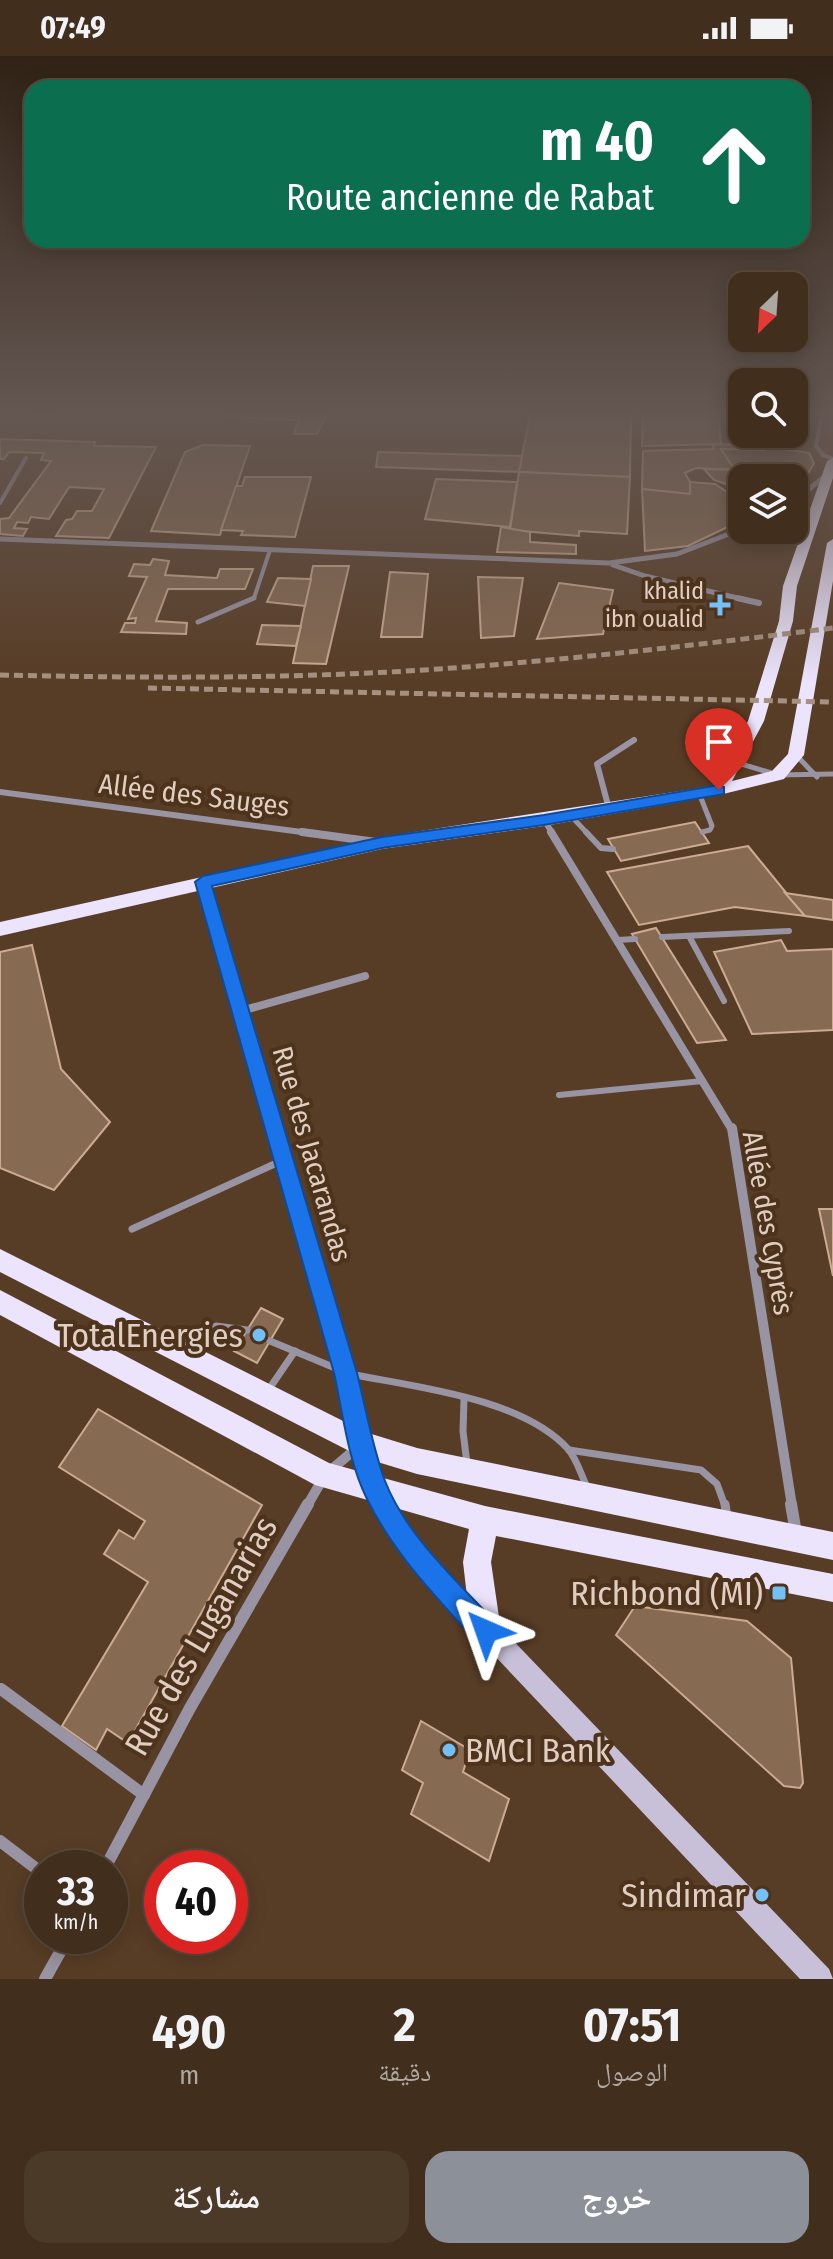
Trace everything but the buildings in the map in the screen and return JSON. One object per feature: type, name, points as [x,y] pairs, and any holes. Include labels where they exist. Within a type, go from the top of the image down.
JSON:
[{"type":"main road","points":[[719,790],[756,721],[786,621],[790,586],[819,504]]},
{"type":"main road","points":[[0,929],[382,843],[570,816],[719,790],[778,775],[796,755],[833,543]]},
{"type":"main road","points":[[0,1260],[361,1444],[417,1461],[833,1546]]},
{"type":"main road","points":[[0,1302],[325,1475],[485,1520],[833,1588]]},
{"type":"main road","points":[[485,1520],[477,1562],[486,1631]]},
{"type":"street","points":[[0,539],[609,563],[683,555],[728,536]]},
{"type":"street","points":[[609,563],[645,576],[759,603]]},
{"type":"street","points":[[609,809],[597,764],[634,740]]},
{"type":"street","name":"Allée des Sauges","points":[[0,792],[382,843]]},
{"type":"street","name":"Allée des Cyprès","points":[[544,820],[732,1129],[797,1539]]},
{"type":"street","name":"Rue des Jacarandas","points":[[203,882],[346,1373],[361,1444],[376,1491],[415,1555],[819,1979]]},
{"type":"street","points":[[241,1011],[365,976]]},
{"type":"street","name":"Rue des Luganarias","points":[[115,1850],[325,1475],[361,1444]]},
{"type":"street","points":[[1,1689],[144,1795]]},
{"type":"street","points":[[0,1841],[24,1859]]},
{"type":"street","points":[[45,1979],[59,1954]]},
{"type":"lane","points":[[198,622],[254,598],[270,550]]},
{"type":"lane","points":[[796,755],[817,777]]},
{"type":"lane","points":[[732,761],[778,775],[817,777],[833,774]]},
{"type":"lane","points":[[699,793],[712,826],[710,830],[702,832]]},
{"type":"lane","points":[[570,816],[601,848],[613,849]]},
{"type":"lane","points":[[662,937],[789,931]]},
{"type":"lane","points":[[689,936],[724,1001]]},
{"type":"lane","points":[[617,940],[635,939]]},
{"type":"lane","points":[[559,1095],[703,1081]]},
{"type":"lane","points":[[132,1229],[284,1159]]},
{"type":"lane","points":[[166,1345],[216,1326],[247,1330]]},
{"type":"lane","points":[[270,1341],[346,1373],[464,1399],[539,1425],[569,1450],[593,1498]]},
{"type":"lane","points":[[265,1395],[295,1351]]},
{"type":"lane","points":[[464,1399],[463,1431],[468,1472]]},
{"type":"lane","points":[[569,1450],[701,1470],[714,1477],[723,1494],[728,1525]]},
{"type":"railway","points":[[0,675],[212,677],[424,670],[629,652],[833,628]]},
{"type":"railway","points":[[148,688],[833,702]]},
{"type":"place","name":"khalid ibn oualid","points":[[720,605]]},
{"type":"place","name":"TotalEnergies","points":[[259,1335]]},
{"type":"place","name":"Richbond (MI)","points":[[779,1593]]},
{"type":"place","name":"BMCI Bank","points":[[449,1750]]},
{"type":"place","name":"Sindimar","points":[[762,1895]]},
{"type":"route","points":[[486,1631],[415,1555],[376,1491],[361,1444],[346,1373],[203,882],[382,843],[544,820],[719,790]]}]
